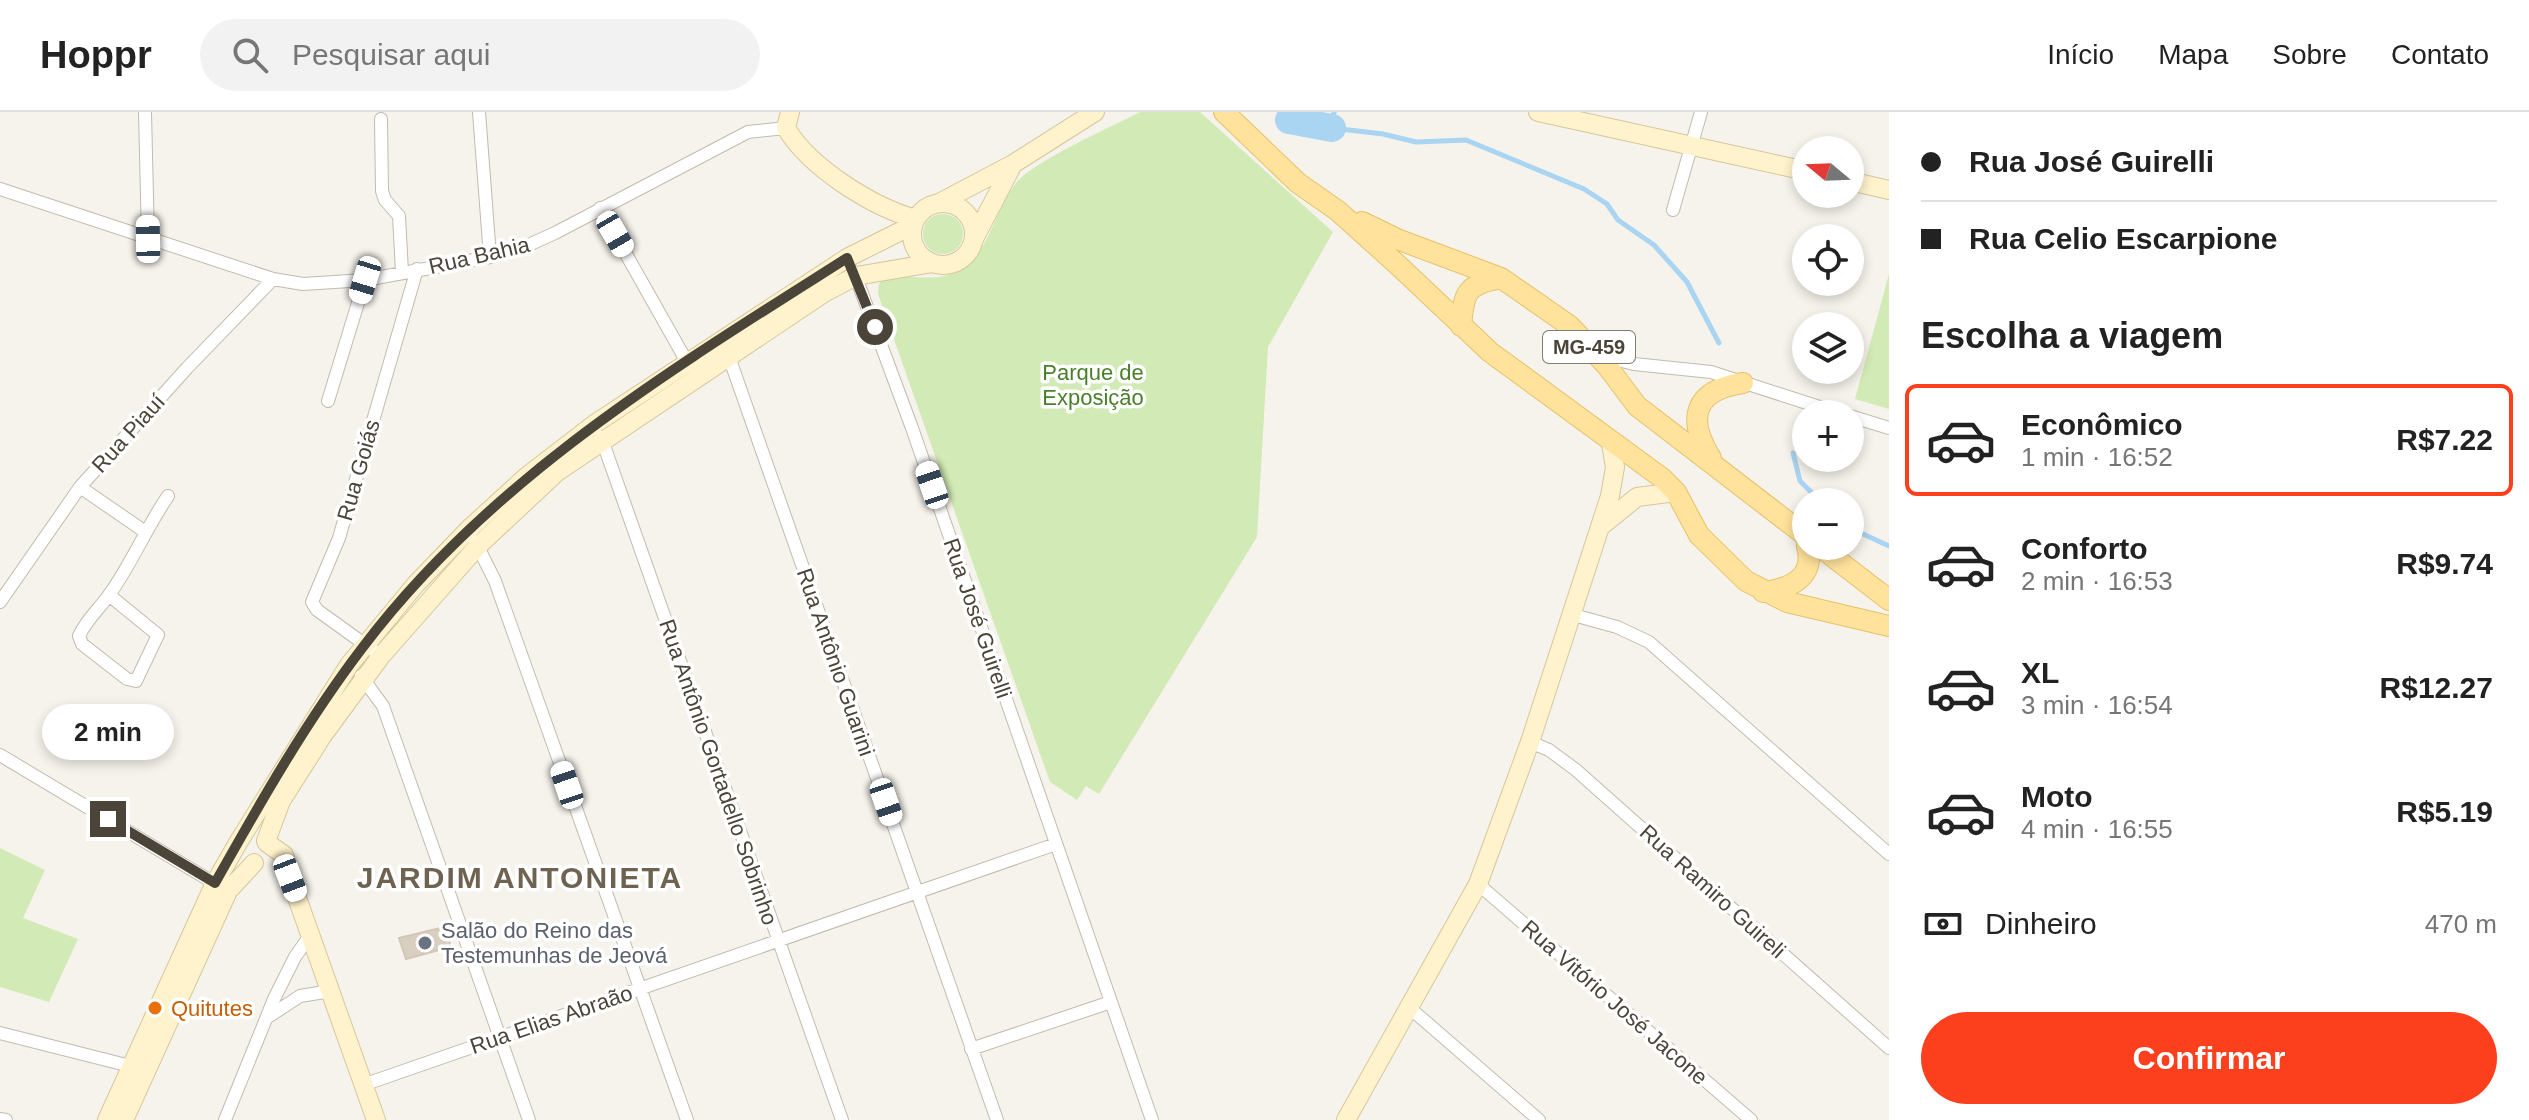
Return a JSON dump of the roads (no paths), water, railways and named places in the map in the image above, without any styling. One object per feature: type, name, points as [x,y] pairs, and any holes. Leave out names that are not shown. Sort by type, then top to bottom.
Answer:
[{"type":"main road","name":"MG-459","points":[[1224,112],[1298,183],[1338,211],[1461,326],[1676,492],[1699,535],[1746,581],[1787,602],[1889,626]]},
{"type":"main road","points":[[1538,112],[1792,168]]},
{"type":"main road","points":[[107,1120],[138,1068],[222,887],[239,841],[364,644],[469,529],[526,477],[725,348],[847,258],[914,222],[930,206],[1013,164],[1088,116]]},
{"type":"main road","name":"Rua Bahia","points":[[788,120],[795,144],[812,160],[878,205],[914,222]]},
{"type":"main road","points":[[914,222],[914,244],[924,259],[942,265],[959,260],[971,246],[1013,164]]},
{"type":"main road","points":[[1864,184],[1889,190]]},
{"type":"main road","points":[[939,203],[957,206],[970,219],[973,228],[971,246]]},
{"type":"main road","name":"MG-459","points":[[1338,211],[1397,239],[1501,278],[1570,326],[1637,406],[1716,465],[1792,528]]},
{"type":"main road","points":[[222,887],[266,855],[267,842],[285,793],[381,656],[478,546],[599,432],[687,362],[725,348],[856,276],[933,263]]},
{"type":"main road","points":[[1461,326],[1466,293],[1477,283],[1501,278]]},
{"type":"main road","points":[[1716,465],[1702,444],[1698,428],[1702,400],[1711,390],[1743,383]]},
{"type":"main road","points":[[1346,1120],[1411,1009],[1478,884],[1530,742],[1610,496],[1615,467],[1611,444]]},
{"type":"main road","points":[[1598,529],[1637,497],[1676,492]]},
{"type":"main road","points":[[1763,592],[1782,590],[1798,582],[1808,568],[1808,560]]},
{"type":"main road","name":"MG-459","points":[[1834,560],[1889,600]]},
{"type":"main road","points":[[290,878],[241,858],[237,849],[239,841],[251,833],[261,835],[284,855],[376,1120]]},
{"type":"main road","points":[[124,1120],[138,1068]]},
{"type":"street","points":[[145,112],[148,239]]},
{"type":"street","points":[[479,112],[490,257]]},
{"type":"street","points":[[1673,210],[1694,146],[1701,112]]},
{"type":"street","points":[[381,119],[382,191],[385,200],[399,216],[402,272]]},
{"type":"street","name":"Rua Bahia","points":[[0,189],[273,279],[303,284],[365,280],[490,257],[555,233],[748,132],[788,120]]},
{"type":"street","points":[[600,208],[687,362]]},
{"type":"street","name":"Rua José Guirelli","points":[[847,258],[856,276],[1152,1120]]},
{"type":"street","name":"Rua Goiás","points":[[364,644],[317,610],[312,602],[339,538],[417,269]]},
{"type":"street","name":"Rua Piauí","points":[[0,602],[80,487],[187,368],[273,279]]},
{"type":"street","points":[[328,401],[365,280]]},
{"type":"street","name":"Rua Antônio Guarini","points":[[725,348],[997,1120]]},
{"type":"street","points":[[1596,355],[1634,364],[1686,368],[1797,400]]},
{"type":"street","points":[[1864,420],[1889,428]]},
{"type":"street","name":"Rua Antônio Gortadello Sobrinho","points":[[599,432],[842,1120]]},
{"type":"street","points":[[80,487],[144,531]]},
{"type":"street","points":[[109,595],[158,635],[136,681],[127,679],[80,640],[82,630],[109,595],[137,550],[144,531],[168,496]]},
{"type":"street","points":[[469,529],[495,581],[687,1120]]},
{"type":"street","points":[[1570,614],[1617,627],[1649,642],[1889,854]]},
{"type":"street","points":[[364,644],[381,656]]},
{"type":"street","points":[[349,665],[364,678],[383,706],[529,1120]]},
{"type":"street","name":"Rua Ramiro Guireli","points":[[1530,742],[1576,770],[1889,1048]]},
{"type":"street","points":[[0,755],[222,887]]},
{"type":"street","name":"Rua Elias Abraão","points":[[363,1085],[1056,844]]},
{"type":"street","name":"Rua Vitório José Jacone","points":[[1478,884],[1751,1120]]},
{"type":"street","points":[[225,1120],[295,957],[311,934]]},
{"type":"street","points":[[268,1017],[300,996],[331,991]]},
{"type":"street","points":[[971,1049],[1111,1002]]},
{"type":"street","points":[[1411,1009],[1539,1120]]},
{"type":"street","points":[[0,1033],[138,1068]]},
{"type":"street","points":[[0,1119],[6,1120]]},
{"type":"waterway","points":[[1334,112],[1332,128],[1383,134],[1416,142],[1466,140],[1584,189],[1607,204],[1618,220],[1654,245],[1687,282],[1719,343]]},
{"type":"waterway","points":[[1289,120],[1332,128]]},
{"type":"waterway","points":[[1798,472],[1800,481],[1807,488]]},
{"type":"waterway","points":[[1864,534],[1889,546]]},
{"type":"place","name":"Salão do Reino das Testemunhas de Jeová","points":[[425,943]]},
{"type":"place","name":"Quitutes","points":[[155,1008]]},
{"type":"district","name":"JARDIM ANTONIETA","points":[[520,878]]},
{"type":"park label","name":"Parque de Exposição","points":[[1093,384]]}]
